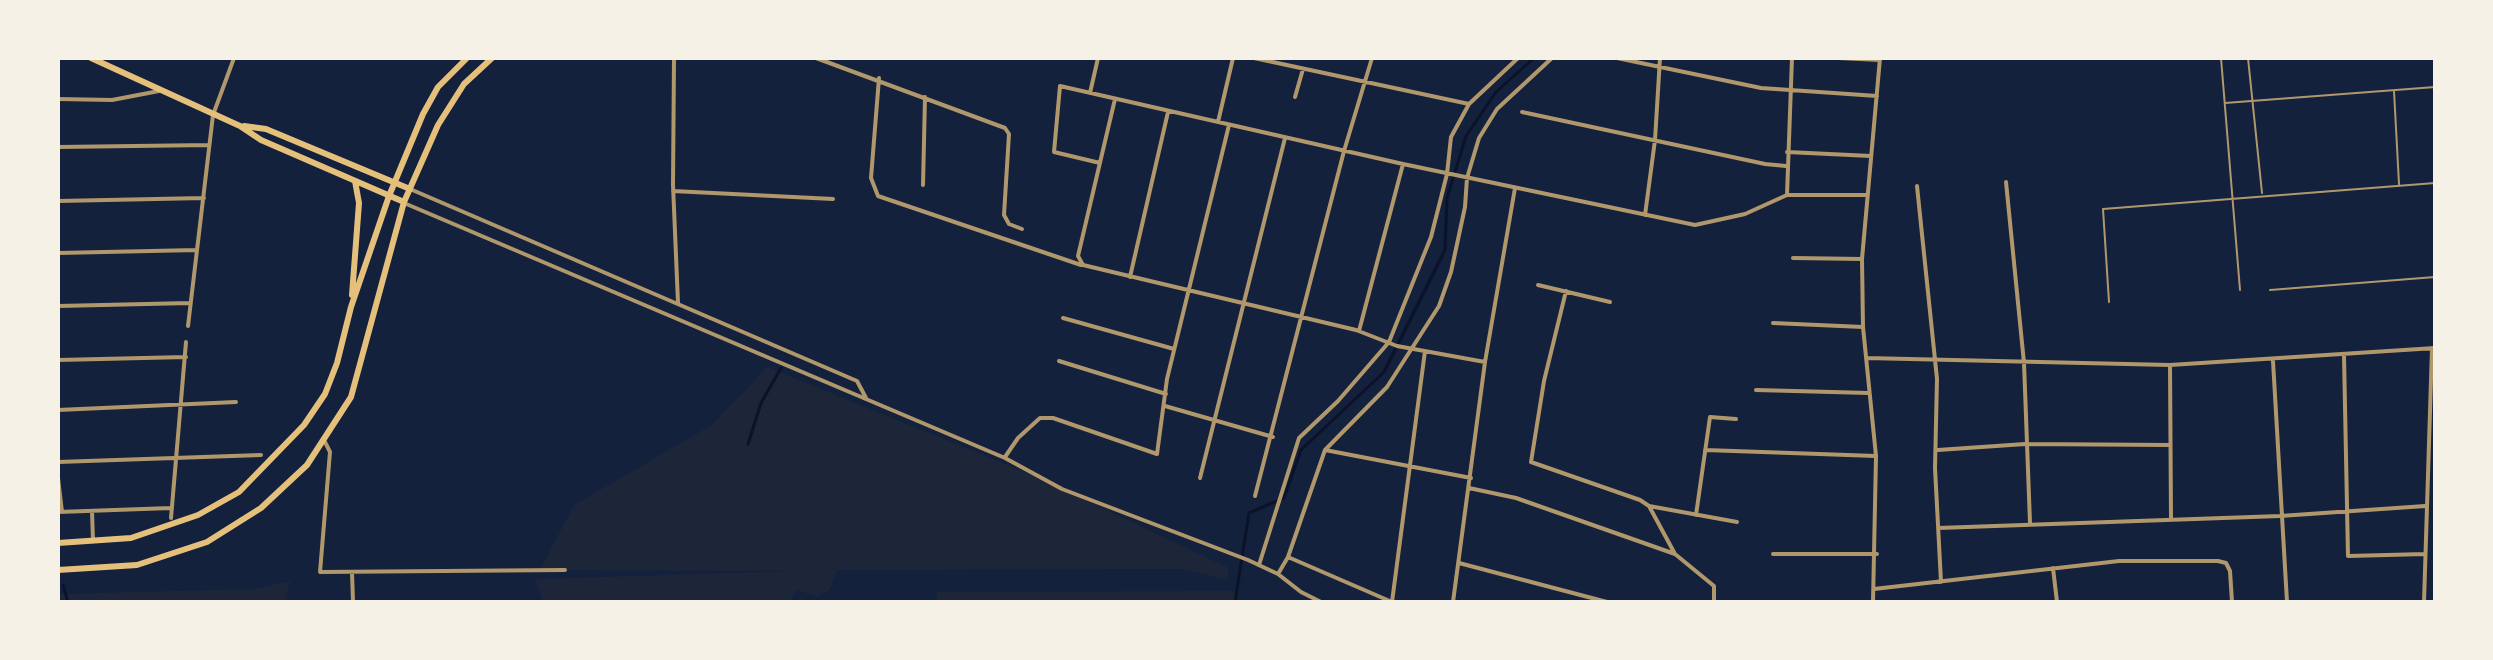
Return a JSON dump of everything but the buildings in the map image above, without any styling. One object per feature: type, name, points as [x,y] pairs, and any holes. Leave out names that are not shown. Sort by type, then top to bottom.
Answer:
[{"type":"main road","points":[[91,58],[240,126],[261,140],[404,202]]},
{"type":"main road","points":[[58,543],[131,538],[176,526],[217,505],[260,473],[304,425],[325,394],[337,363],[351,307],[389,196],[429,100],[449,74],[467,58]]},
{"type":"main road","points":[[58,570],[137,565],[207,542],[261,508],[307,465],[325,442],[351,397],[361,371],[404,202],[449,106],[464,84],[492,58]]},
{"type":"main road","points":[[240,126],[266,129],[410,189]]},
{"type":"main road","points":[[381,178],[400,168]]},
{"type":"main road","points":[[351,307],[359,203],[355,181]]},
{"type":"street","points":[[188,326],[213,115],[234,58]]},
{"type":"street","points":[[674,58],[673,191],[678,303]]},
{"type":"street","points":[[816,58],[879,78],[1005,128],[1009,134],[1004,215],[1009,224],[1022,229]]},
{"type":"street","points":[[1090,93],[1098,58]]},
{"type":"street","points":[[1218,122],[1233,58]]},
{"type":"street","points":[[1254,58],[1469,104]]},
{"type":"street","points":[[1255,496],[1273,437],[1344,151],[1372,58]]},
{"type":"street","points":[[1259,565],[1278,496],[1299,438],[1338,401],[1389,342],[1431,237],[1449,174],[1451,137],[1469,104],[1518,58]]},
{"type":"street","points":[[1277,573],[1288,557],[1325,450],[1387,387],[1439,306],[1451,272],[1465,207],[1465,177],[1479,138],[1497,109],[1552,58]]},
{"type":"street","points":[[1617,58],[1761,88],[1877,96]]},
{"type":"street","points":[[1645,215],[1655,140],[1660,58]]},
{"type":"street","points":[[1787,195],[1792,58]]},
{"type":"street","points":[[1838,58],[1880,59],[1862,259],[1863,327],[1876,456],[1877,554],[1873,602]]},
{"type":"street","points":[[1295,97],[1303,69]]},
{"type":"street","points":[[879,78],[871,178],[878,196],[1083,265],[1303,316],[1413,349],[1485,362]]},
{"type":"street","points":[[1100,163],[1054,152],[1060,86],[1403,164],[1695,225],[1745,214],[1787,195],[1866,195]]},
{"type":"street","points":[[58,99],[112,100],[159,91]]},
{"type":"street","points":[[923,185],[925,97]]},
{"type":"street","points":[[1083,265],[1078,256],[1115,99]]},
{"type":"street","points":[[1130,277],[1169,111]]},
{"type":"street","points":[[1522,112],[1786,166]]},
{"type":"street","points":[[1005,458],[1018,438],[1040,418],[1053,418],[1157,454],[1174,349],[1229,125]]},
{"type":"street","points":[[1200,478],[1285,138]]},
{"type":"street","points":[[58,147],[209,145]]},
{"type":"street","points":[[1787,152],[1871,156]]},
{"type":"street","points":[[1359,331],[1403,164]]},
{"type":"street","points":[[2006,182],[2024,363],[2030,523]]},
{"type":"street","points":[[1917,186],[1933,358],[1941,582]]},
{"type":"street","points":[[1453,602],[1485,362],[1515,188]]},
{"type":"street","points":[[410,189],[857,381],[867,400]]},
{"type":"street","points":[[673,191],[833,199]]},
{"type":"street","points":[[58,201],[204,198]]},
{"type":"street","points":[[404,202],[1005,458],[1062,489],[1259,565],[1321,602]]},
{"type":"street","points":[[58,253],[197,250]]},
{"type":"street","points":[[1793,258],[1862,259]]},
{"type":"street","points":[[1538,285],[1610,302]]},
{"type":"street","points":[[1566,291],[1544,381],[1531,462],[1640,500],[1649,506],[1737,522]]},
{"type":"street","points":[[58,306],[190,303]]},
{"type":"street","points":[[1063,318],[1174,349]]},
{"type":"street","points":[[1773,323],[1863,327]]},
{"type":"street","points":[[171,518],[186,342]]},
{"type":"street","points":[[1866,358],[2170,365],[2273,361],[2433,348],[2424,602]]},
{"type":"street","points":[[1288,557],[1392,602],[1425,351]]},
{"type":"street","points":[[2344,356],[2348,556],[2425,554]]},
{"type":"street","points":[[58,360],[186,357]]},
{"type":"street","points":[[1059,361],[1166,394]]},
{"type":"street","points":[[2273,361],[2287,602]]},
{"type":"street","points":[[2170,365],[2171,519]]},
{"type":"street","points":[[1756,390],[1869,393]]},
{"type":"street","points":[[58,410],[236,402]]},
{"type":"street","points":[[1165,406],[1273,437]]},
{"type":"street","points":[[1696,515],[1710,417],[1736,419]]},
{"type":"street","points":[[325,442],[330,452],[320,572],[565,570]]},
{"type":"street","points":[[1938,450],[2025,444],[2170,445]]},
{"type":"street","points":[[1325,450],[1410,469],[1471,478]]},
{"type":"street","points":[[1705,450],[1876,456]]},
{"type":"street","points":[[58,462],[261,455]]},
{"type":"street","points":[[58,478],[60,512],[171,508]]},
{"type":"street","points":[[1469,488],[1516,498],[1675,554],[1714,586],[1714,602]]},
{"type":"street","points":[[1938,528],[2280,516],[2435,502]]},
{"type":"street","points":[[1649,506],[1675,554]]},
{"type":"street","points":[[92,511],[93,542]]},
{"type":"street","points":[[1773,554],[1877,554]]},
{"type":"street","points":[[1874,589],[2119,561],[2226,563],[2230,571],[2232,602]]},
{"type":"street","points":[[1459,563],[1607,602]]},
{"type":"street","points":[[2053,568],[2057,602]]},
{"type":"street","points":[[352,572],[353,602]]},
{"type":"lane","points":[[2221,58],[2240,290]]},
{"type":"lane","points":[[2248,58],[2262,194]]},
{"type":"lane","points":[[2224,103],[2435,87]]},
{"type":"lane","points":[[2394,90],[2399,187]]},
{"type":"lane","points":[[2109,302],[2103,209],[2262,194],[2435,183]]},
{"type":"lane","points":[[2270,290],[2435,277]]},
{"type":"shaded area","points":[[767,367],[1032,475],[1229,568],[1227,580],[1183,569],[837,570],[830,589],[817,597],[797,590],[790,602],[543,602],[535,579],[796,571],[540,570],[574,505],[712,425]]},
{"type":"shaded area","points":[[290,581],[285,602],[58,602],[58,594],[255,589]]},
{"type":"shaded area","points":[[1236,591],[1233,602],[937,602],[937,592]]},
{"type":"waterway","points":[[1235,602],[1249,513],[1284,498],[1301,450],[1384,372],[1445,250],[1447,198],[1466,136],[1496,92],[1534,58]]},
{"type":"waterway","points":[[748,444],[761,403],[781,368]]},
{"type":"waterway","points":[[63,585],[68,602]]}]
